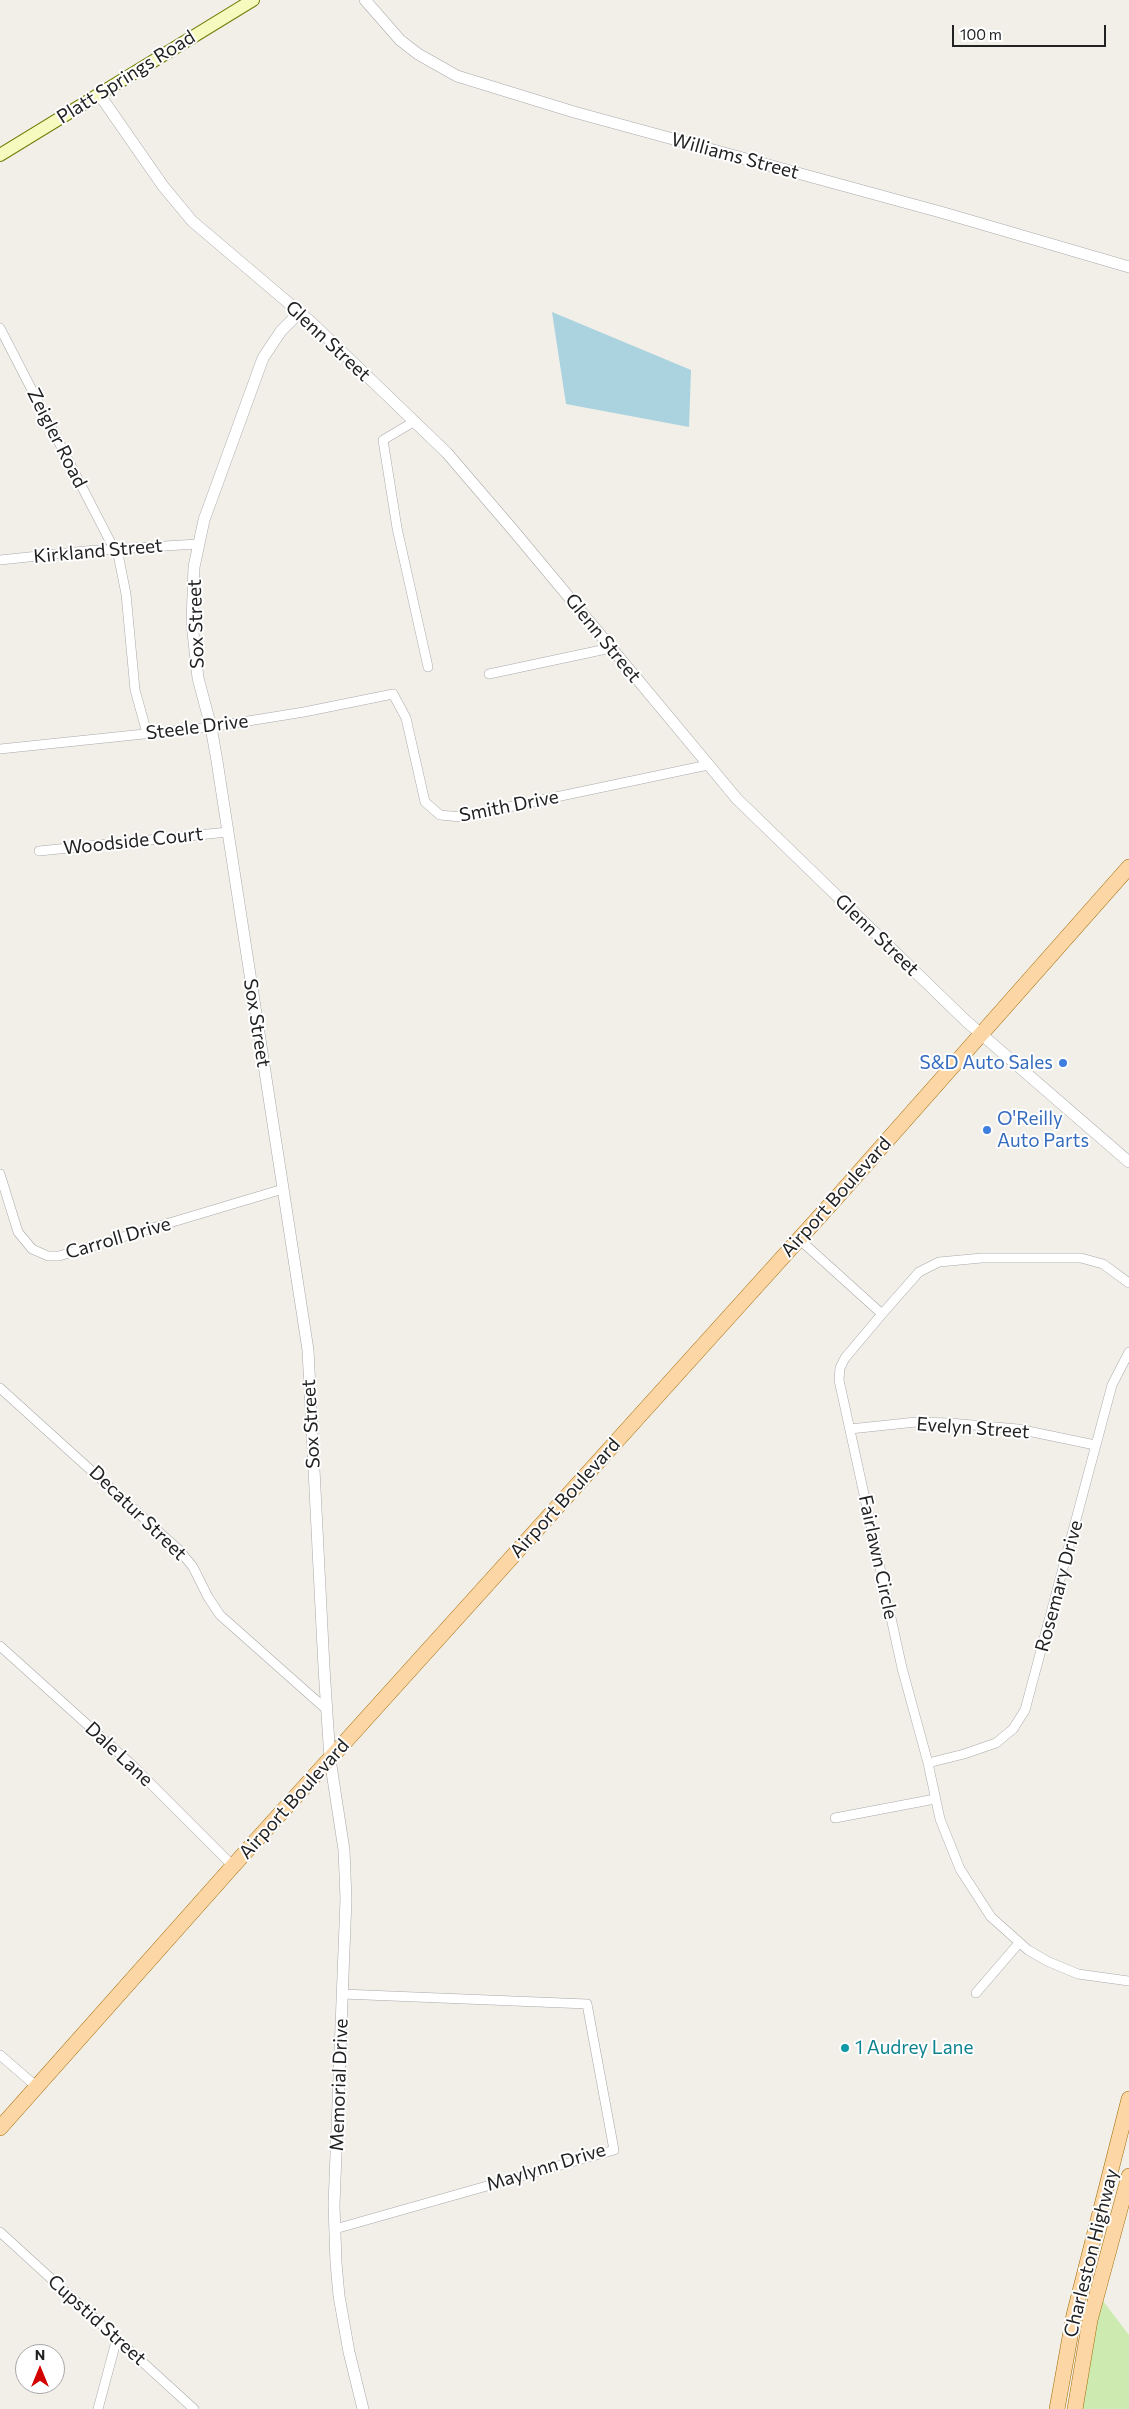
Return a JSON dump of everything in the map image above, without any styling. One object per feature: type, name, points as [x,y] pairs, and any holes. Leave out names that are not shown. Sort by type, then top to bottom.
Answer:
[{"type":"main road","name":"Platt Springs Road","points":[[0,154],[253,0]]},
{"type":"main road","name":"Airport Boulevard","points":[[0,2128],[233,1866],[799,1239],[1129,867]]},
{"type":"main road","name":"Charleston Highway","points":[[1057,2409],[1074,2315],[1129,2099]]},
{"type":"main road","name":"Charleston Highway","points":[[1075,2409],[1090,2320],[1129,2176]]},
{"type":"street","name":"Williams Street","points":[[365,0],[400,40],[418,54],[457,76],[574,112],[944,213],[1129,267]]},
{"type":"street","name":"Glenn Street","points":[[99,94],[177,204],[192,221],[299,313],[447,453],[708,765],[768,831],[981,1035],[1129,1162]]},
{"type":"street","name":"Sox Street","points":[[299,313],[281,331],[263,358],[197,544],[192,589],[192,623],[198,678],[211,726],[308,1350],[330,1759]]},
{"type":"street","name":"Zeigler Road","points":[[0,328],[115,549],[126,594],[135,690],[147,733]]},
{"type":"street","points":[[415,421],[383,440],[398,528],[428,667]]},
{"type":"street","name":"Kirkland Street","points":[[0,560],[115,549],[197,544]]},
{"type":"street","points":[[489,674],[611,648]]},
{"type":"street","name":"Steele Drive","points":[[0,749],[211,726],[304,712],[392,694]]},
{"type":"street","name":"Smith Drive","points":[[392,694],[406,718],[425,802],[440,815],[461,817],[708,765]]},
{"type":"street","name":"Woodside Court","points":[[39,851],[228,832]]},
{"type":"street","name":"Carroll Drive","points":[[0,1174],[18,1232],[32,1249],[48,1256],[59,1256],[283,1188]]},
{"type":"street","points":[[799,1239],[882,1314]]},
{"type":"street","name":"Fairlawn Circle","points":[[1129,1283],[1103,1264],[1081,1258],[1027,1257],[948,1261],[929,1266],[920,1272],[845,1358],[840,1368],[839,1380],[902,1668],[928,1763],[935,1799],[947,1838],[971,1889],[991,1917],[1019,1943],[1048,1962],[1078,1974],[1129,1981]]},
{"type":"street","name":"Rosemary Drive","points":[[928,1763],[964,1754],[996,1743],[1013,1729],[1025,1710],[1043,1650],[1112,1385],[1129,1352]]},
{"type":"street","name":"Decatur Street","points":[[0,1388],[179,1550],[193,1567],[220,1615],[328,1710]]},
{"type":"street","name":"Evelyn Street","points":[[850,1429],[916,1422],[959,1423],[1018,1429],[1095,1445]]},
{"type":"street","name":"Dale Lane","points":[[0,1646],[114,1748],[233,1866]]},
{"type":"street","name":"Memorial Drive","points":[[330,1759],[344,1850],[346,1898],[335,2229],[339,2296],[349,2352],[363,2409]]},
{"type":"street","points":[[835,1818],[935,1799]]},
{"type":"street","points":[[976,1993],[1019,1943]]},
{"type":"street","name":"Maylynn Drive","points":[[335,2229],[614,2150],[587,2004],[342,1994]]},
{"type":"street","points":[[0,2055],[37,2087]]},
{"type":"street","name":"Cupstid Street","points":[[0,2232],[194,2409]]},
{"type":"street","points":[[98,2409],[117,2338]]},
{"type":"green space","points":[[1097,2293],[1129,2335],[1129,2409],[1075,2409]]},
{"type":"water","points":[[552,312],[691,370],[689,427],[566,404]]},
{"type":"place","name":"S&D Auto Sales","points":[[1063,1063]]},
{"type":"place","name":"O'Reilly Auto Parts","points":[[987,1130]]},
{"type":"place","name":"1 Audrey Lane","points":[[845,2048]]}]
